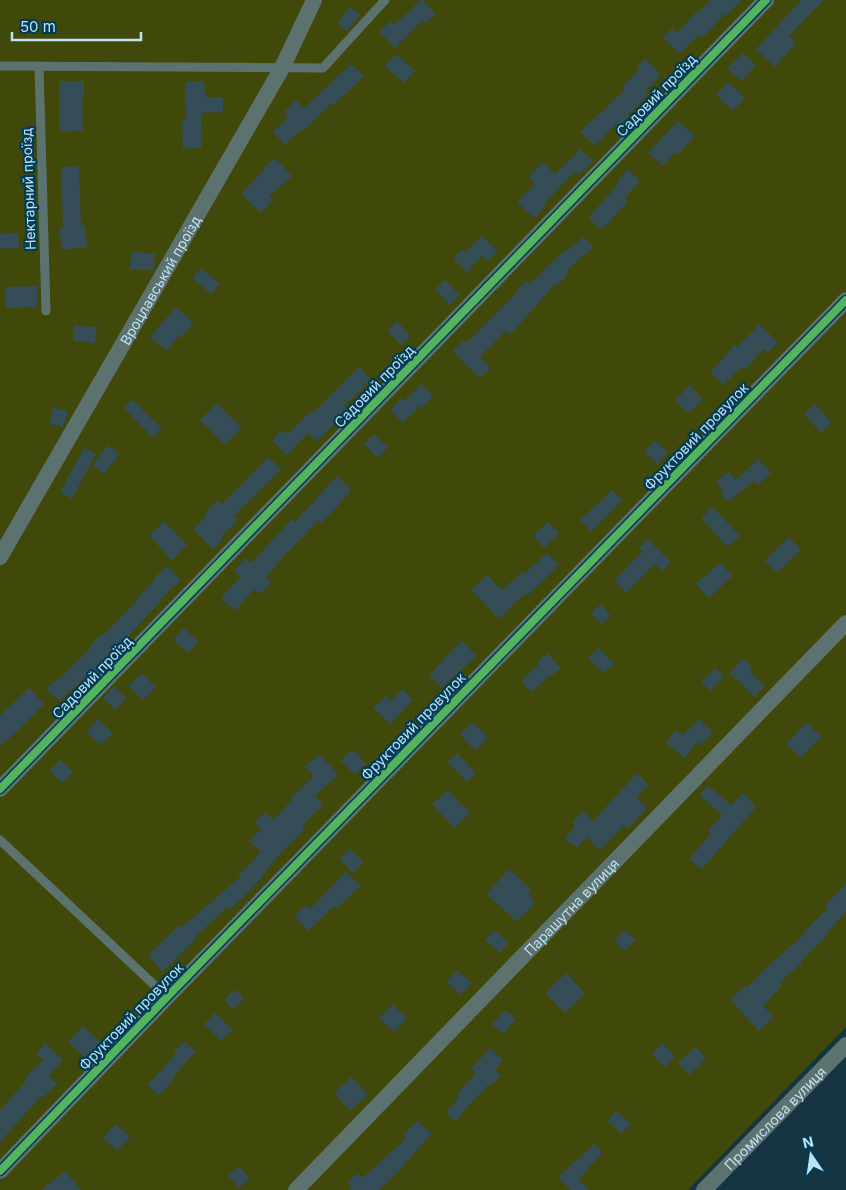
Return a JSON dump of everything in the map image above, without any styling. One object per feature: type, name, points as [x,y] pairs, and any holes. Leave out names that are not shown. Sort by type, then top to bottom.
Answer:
[{"type":"street","name":"Вроцлавський проїзд","points":[[0,558],[282,68],[314,0]]},
{"type":"street","name":"Садовий проїзд","points":[[0,790],[766,0]]},
{"type":"street","name":"Фруктовий провулок","points":[[0,1171],[846,300]]},
{"type":"street","name":"Парашутна вулиця","points":[[296,1190],[846,623]]},
{"type":"street","name":"Промислова вулиця","points":[[704,1190],[846,1045]]},
{"type":"lane","points":[[0,66],[323,68],[385,0]]},
{"type":"lane","name":"Нектарний проїзд","points":[[39,66],[46,311]]},
{"type":"lane","points":[[0,840],[167,997]]},
{"type":"green space","points":[[0,0],[846,0],[846,1027],[688,1190],[0,1190]]},
{"type":"building","points":[[421,0],[436,14],[425,24],[422,21],[395,48],[379,32],[390,21],[394,25]]},
{"type":"building","points":[[710,0],[742,0],[726,16],[725,14],[702,38],[698,35],[680,54],[663,38],[672,28],[677,33]]},
{"type":"building","points":[[801,0],[824,0],[789,36],[796,43],[775,67],[756,49]]},
{"type":"building","points":[[350,7],[360,15],[347,32],[337,23]]},
{"type":"building","points":[[742,53],[756,65],[742,81],[727,69]]},
{"type":"building","points":[[396,54],[415,71],[404,83],[385,66]]},
{"type":"building","points":[[645,59],[661,75],[645,91],[649,94],[629,116],[618,127],[616,124],[595,146],[580,132],[625,89],[622,87],[639,70],[636,68]]},
{"type":"building","points":[[351,64],[364,76],[334,105],[332,103],[303,131],[301,130],[285,145],[273,132],[288,117],[284,112],[296,100],[304,108]]},
{"type":"building","points":[[59,81],[84,81],[84,99],[82,99],[83,131],[59,132]]},
{"type":"building","points":[[204,81],[205,97],[223,97],[223,112],[201,113],[202,148],[183,149],[182,120],[186,120],[185,82]]},
{"type":"building","points":[[728,82],[745,98],[733,111],[716,95]]},
{"type":"building","points":[[678,121],[695,136],[677,155],[674,153],[663,166],[648,153]]},
{"type":"building","points":[[580,149],[593,161],[579,175],[575,171],[544,204],[545,206],[534,218],[517,202],[535,184],[528,177],[543,162],[555,174]]},
{"type":"building","points":[[275,158],[292,176],[269,197],[273,200],[261,213],[241,194]]},
{"type":"building","points":[[79,166],[81,226],[85,226],[87,247],[62,250],[59,229],[63,228],[61,167]]},
{"type":"building","points":[[628,169],[640,181],[625,198],[628,201],[602,230],[588,218],[619,183],[617,181]]},
{"type":"building","points":[[18,233],[19,248],[0,249],[0,234]]},
{"type":"building","points":[[482,235],[498,251],[488,261],[482,256],[467,272],[453,259],[462,250],[465,253]]},
{"type":"building","points":[[583,237],[593,247],[566,272],[568,274],[558,285],[556,283],[510,335],[506,331],[480,357],[491,368],[480,378],[453,351],[463,340],[466,343],[518,291],[526,280],[530,284],[566,249],[568,250]]},
{"type":"building","points":[[131,252],[155,253],[154,270],[130,270]]},
{"type":"building","points":[[201,268],[220,284],[211,294],[192,278]]},
{"type":"building","points":[[445,280],[460,295],[450,305],[435,289]]},
{"type":"building","points":[[37,286],[37,307],[6,308],[6,287]]},
{"type":"building","points":[[176,307],[194,323],[181,337],[179,336],[167,351],[150,337]]},
{"type":"building","points":[[397,321],[411,336],[401,345],[387,331]]},
{"type":"building","points":[[759,324],[778,342],[768,352],[764,349],[745,370],[742,367],[723,385],[710,372],[735,345],[737,347]]},
{"type":"building","points":[[74,325],[97,327],[95,343],[73,341]]},
{"type":"building","points":[[359,367],[371,380],[344,406],[348,410],[317,442],[308,433],[287,455],[272,441],[282,430],[287,434],[312,410],[314,412]]},
{"type":"building","points":[[421,384],[434,396],[422,408],[420,406],[403,423],[390,410],[401,398],[404,401]]},
{"type":"building","points":[[690,385],[703,400],[688,414],[675,400]]},
{"type":"building","points":[[133,400],[162,429],[153,438],[124,408]]},
{"type":"building","points":[[217,403],[242,428],[225,445],[200,420]]},
{"type":"building","points":[[815,404],[832,423],[821,433],[804,414]]},
{"type":"building","points":[[53,407],[68,411],[63,427],[49,424]]},
{"type":"building","points":[[374,434],[388,447],[378,458],[364,444]]},
{"type":"building","points":[[655,440],[668,453],[657,464],[644,451]]},
{"type":"building","points":[[108,445],[120,454],[104,474],[92,465]]},
{"type":"building","points":[[84,448],[96,454],[72,499],[60,492]]},
{"type":"building","points":[[268,457],[282,469],[234,516],[238,521],[221,537],[223,539],[213,549],[193,529],[218,500],[222,504]]},
{"type":"building","points":[[758,459],[771,473],[758,485],[754,481],[728,502],[720,494],[724,491],[716,482],[729,471],[736,480]]},
{"type":"building","points":[[337,476],[352,490],[322,523],[319,520],[286,554],[266,577],[272,581],[260,594],[254,589],[235,611],[221,598],[240,577],[234,571],[245,558],[251,563],[292,519],[295,522]]},
{"type":"building","points":[[612,490],[623,500],[591,532],[580,520]]},
{"type":"building","points":[[713,507],[740,536],[728,547],[701,518]]},
{"type":"building","points":[[164,521],[187,545],[172,560],[149,536]]},
{"type":"building","points":[[548,522],[560,533],[544,548],[533,536]]},
{"type":"building","points":[[789,537],[801,550],[777,573],[765,561]]},
{"type":"building","points":[[648,539],[671,562],[662,571],[655,564],[626,593],[614,581],[643,551],[639,548]]},
{"type":"building","points":[[547,553],[559,565],[528,595],[526,593],[499,619],[471,590],[487,575],[502,590],[522,572],[524,574]]},
{"type":"building","points":[[720,562],[732,576],[709,598],[696,584]]},
{"type":"building","points":[[167,566],[181,580],[160,600],[97,670],[99,673],[89,683],[85,678],[59,701],[46,688],[59,679],[103,635]]},
{"type":"building","points":[[601,604],[611,616],[601,624],[591,613]]},
{"type":"building","points":[[184,628],[199,641],[188,653],[173,640]]},
{"type":"building","points":[[462,640],[476,656],[442,688],[429,675]]},
{"type":"building","points":[[599,648],[614,664],[603,673],[588,657]]},
{"type":"building","points":[[548,653],[561,668],[531,692],[521,681],[539,664],[537,662]]},
{"type":"building","points":[[743,658],[752,667],[749,671],[765,686],[755,697],[729,673]]},
{"type":"building","points":[[715,668],[724,677],[710,691],[701,682]]},
{"type":"building","points":[[142,673],[156,687],[143,700],[128,686]]},
{"type":"building","points":[[114,686],[126,698],[115,710],[103,698]]},
{"type":"building","points":[[29,688],[44,704],[20,729],[0,746],[0,715]]},
{"type":"building","points":[[403,689],[413,700],[390,724],[373,708],[385,696],[390,701]]},
{"type":"building","points":[[98,719],[113,733],[101,746],[86,732]]},
{"type":"building","points":[[699,719],[713,733],[701,745],[698,742],[684,758],[666,743],[676,730],[683,735]]},
{"type":"building","points":[[473,722],[488,738],[475,751],[460,734]]},
{"type":"building","points":[[806,722],[821,736],[801,758],[786,744]]},
{"type":"building","points":[[352,749],[366,764],[355,775],[341,761]]},
{"type":"building","points":[[457,753],[476,773],[467,782],[447,762]]},
{"type":"building","points":[[319,754],[338,774],[315,796],[324,805],[302,826],[305,829],[281,853],[243,898],[230,909],[228,907],[194,938],[195,940],[163,972],[149,957],[150,953],[180,924],[182,927],[241,876],[239,874],[261,852],[249,841],[261,829],[254,822],[266,812],[273,820],[292,800],[290,799],[313,776],[305,767]]},
{"type":"building","points":[[60,760],[73,772],[63,783],[49,771]]},
{"type":"building","points":[[637,773],[649,785],[636,797],[647,808],[628,829],[624,825],[600,850],[587,837],[577,848],[565,838],[575,826],[572,822],[583,811],[593,821]]},
{"type":"building","points":[[708,785],[731,805],[744,793],[756,807],[702,869],[689,859],[711,834],[708,831],[722,815],[699,795]]},
{"type":"building","points":[[448,790],[470,813],[454,828],[432,804]]},
{"type":"building","points":[[350,848],[364,863],[353,873],[339,859]]},
{"type":"building","points":[[509,869],[532,890],[528,894],[536,902],[517,922],[486,894]]},
{"type":"building","points":[[346,872],[361,886],[336,909],[334,906],[308,931],[294,916],[306,905],[310,909]]},
{"type":"building","points":[[846,883],[846,912],[827,933],[828,935],[801,961],[802,963],[779,983],[782,986],[763,1006],[774,1017],[759,1031],[730,1000],[745,986],[747,988],[773,961],[805,934],[803,933],[828,908],[825,906]]},
{"type":"building","points":[[494,930],[509,943],[500,953],[485,940]]},
{"type":"building","points":[[625,930],[636,940],[624,951],[614,941]]},
{"type":"building","points":[[457,970],[472,983],[461,995],[446,982]]},
{"type":"building","points":[[566,973],[585,993],[565,1013],[545,993]]},
{"type":"building","points":[[235,989],[244,999],[233,1009],[224,1000]]},
{"type":"building","points":[[393,1004],[407,1019],[394,1032],[379,1018]]},
{"type":"building","points":[[505,1010],[516,1019],[502,1034],[492,1024]]},
{"type":"building","points":[[215,1013],[233,1030],[221,1041],[204,1024]]},
{"type":"building","points":[[83,1026],[101,1043],[86,1059],[68,1042]]},
{"type":"building","points":[[184,1041],[196,1052],[172,1078],[174,1079],[159,1096],[147,1085],[176,1054],[173,1052]]},
{"type":"building","points":[[45,1043],[63,1060],[49,1076],[57,1084],[43,1098],[41,1096],[0,1142],[0,1110],[26,1081],[24,1079],[43,1060],[36,1054]]},
{"type":"building","points":[[662,1043],[675,1057],[665,1067],[652,1054]]},
{"type":"building","points":[[695,1047],[706,1058],[690,1075],[678,1064]]},
{"type":"building","points":[[490,1048],[503,1060],[495,1070],[501,1075],[490,1086],[488,1085],[455,1121],[446,1113],[459,1097],[456,1095],[476,1073],[471,1069]]},
{"type":"building","points":[[351,1077],[368,1094],[350,1111],[334,1093]]},
{"type":"building","points":[[616,1111],[631,1124],[621,1134],[607,1121]]},
{"type":"building","points":[[417,1120],[432,1134],[406,1164],[379,1190],[348,1190],[352,1187],[347,1182],[358,1173],[362,1178],[376,1166],[406,1138],[403,1135]]},
{"type":"building","points":[[116,1124],[130,1137],[117,1151],[103,1138]]},
{"type":"building","points":[[594,1144],[603,1152],[579,1179],[589,1190],[570,1190],[558,1177]]},
{"type":"building","points":[[238,1166],[250,1178],[239,1188],[228,1176]]},
{"type":"building","points":[[65,1171],[81,1190],[41,1190]]},
{"type":"cycle path","points":[[0,789],[766,0]]},
{"type":"cycle path","points":[[0,1171],[846,300]]}]
